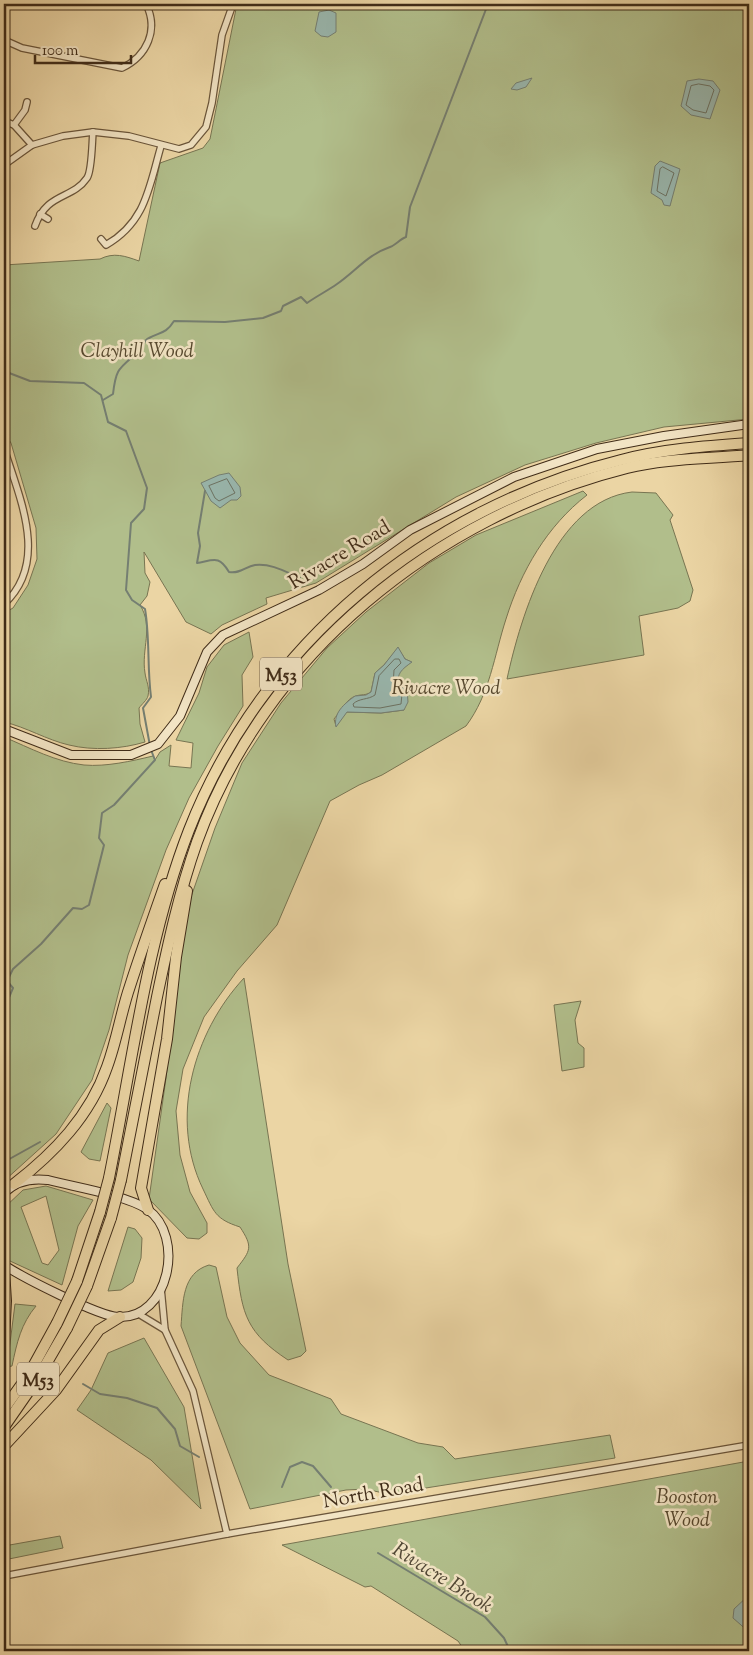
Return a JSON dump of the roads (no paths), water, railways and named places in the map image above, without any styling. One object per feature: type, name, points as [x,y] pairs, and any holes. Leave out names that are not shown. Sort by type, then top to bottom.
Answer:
[{"type":"highway","name":"M53","points":[[4,1409],[29,1374],[77,1281],[109,1178],[152,959],[176,869],[189,831],[210,783],[262,697],[322,625],[355,595],[420,546],[454,526],[531,490],[603,465],[668,450],[749,443]]},
{"type":"highway","name":"M53","points":[[4,1427],[38,1378],[67,1328],[87,1286],[111,1218],[121,1180],[174,917],[199,838],[235,761],[282,690],[314,652],[351,616],[419,560],[458,535],[532,500],[573,484],[630,467],[749,455]]},
{"type":"highway","points":[[14,1184],[40,1164],[60,1144],[78,1123],[101,1084],[130,987],[169,870],[189,831]]},
{"type":"highway","points":[[148,1210],[141,1188],[167,1038],[185,902],[199,838]]},
{"type":"highway","points":[[4,1270],[6,1301],[4,1340]]},
{"type":"highway","points":[[4,1446],[56,1390],[99,1330],[120,1317]]},
{"type":"main road","name":"Rivacre Road","points":[[4,729],[71,756],[131,755],[158,744],[180,716],[207,652],[223,635],[319,590],[363,564],[410,530],[514,477],[597,449],[664,436],[749,424]]},
{"type":"main road","points":[[4,1193],[14,1184],[36,1178],[126,1200],[148,1210],[163,1227],[169,1252],[167,1275],[162,1288],[146,1307],[137,1313],[120,1317],[100,1312],[4,1265]]},
{"type":"street","points":[[4,40],[22,48],[122,68],[143,54],[148,43],[151,18],[146,4]]},
{"type":"street","points":[[4,165],[32,145],[63,136],[93,132],[129,136],[161,146],[179,149],[191,145],[206,127],[212,103],[222,36],[233,4]]},
{"type":"street","points":[[14,125],[28,111],[28,102]]},
{"type":"street","points":[[4,121],[14,125],[32,145]]},
{"type":"street","points":[[35,226],[40,214],[48,203],[82,184],[88,178],[93,132]]},
{"type":"street","points":[[101,239],[105,248],[127,230],[142,209],[161,146]]},
{"type":"street","points":[[40,214],[48,220]]},
{"type":"street","points":[[4,448],[29,538],[25,571],[20,583],[4,604]]},
{"type":"street","points":[[162,1288],[165,1330],[193,1391],[227,1534]]},
{"type":"street","points":[[137,1313],[165,1330]]},
{"type":"street","name":"North Road","points":[[4,1576],[227,1534],[749,1445]]},
{"type":"water","points":[[329,10],[336,13],[336,32],[328,37],[321,36],[315,31],[319,12]]},
{"type":"water","points":[[532,78],[526,87],[517,90],[511,89],[516,83]]},
{"type":"water","points":[[699,79],[713,81],[720,90],[710,119],[691,115],[681,106],[687,81]]},
{"type":"water","points":[[660,161],[680,169],[670,206],[664,205],[662,200],[651,193],[655,166]]},
{"type":"water","points":[[229,473],[240,487],[241,496],[220,508],[211,501],[201,483]]},
{"type":"water","points":[[398,647],[405,659],[412,662],[402,670],[398,678],[398,686],[407,689],[408,702],[404,710],[381,713],[347,712],[336,727],[336,717],[340,709],[355,696],[366,695],[371,692],[375,673]]},
{"type":"water","points":[[749,1595],[749,1632],[733,1618],[734,1609]]},
{"type":"waterway","points":[[103,400],[113,394],[115,379],[122,366],[137,353],[147,339],[165,331],[174,321],[225,322],[263,318],[281,311],[283,306],[301,297],[307,303],[344,279],[375,254],[406,237],[410,207],[488,4]]},
{"type":"waterway","name":"Rivacre Brook","points":[[4,371],[30,381],[84,383],[101,395],[108,422],[126,431],[147,488],[144,509],[131,523],[126,590],[132,600],[145,609],[151,697],[143,708],[150,746]]},
{"type":"waterway","points":[[205,491],[198,533],[200,546],[197,563],[216,560],[222,563],[229,572],[239,571],[255,565],[267,565],[300,578]]},
{"type":"waterway","name":"Rivacre Brook","points":[[4,1009],[13,988],[7,981],[13,969],[41,944],[73,908],[82,909],[89,905],[104,845],[99,838],[102,813],[114,805],[155,760],[151,750]]},
{"type":"waterway","points":[[4,1162],[40,1142]]},
{"type":"waterway","name":"Rivacre Brook","points":[[83,1384],[100,1394],[127,1398],[157,1408],[175,1429],[180,1446],[199,1457]]},
{"type":"waterway","points":[[282,1487],[290,1467],[302,1462],[313,1466],[331,1487]]},
{"type":"waterway","name":"Rivacre Brook","points":[[378,1553],[485,1617],[504,1638],[510,1651]]},
{"type":"park label","name":"Clayhill Wood","points":[[137,350]]},
{"type":"park label","name":"Rivacre Wood","points":[[446,687]]},
{"type":"park label","name":"Booston Wood","points":[[687,1508]]}]
